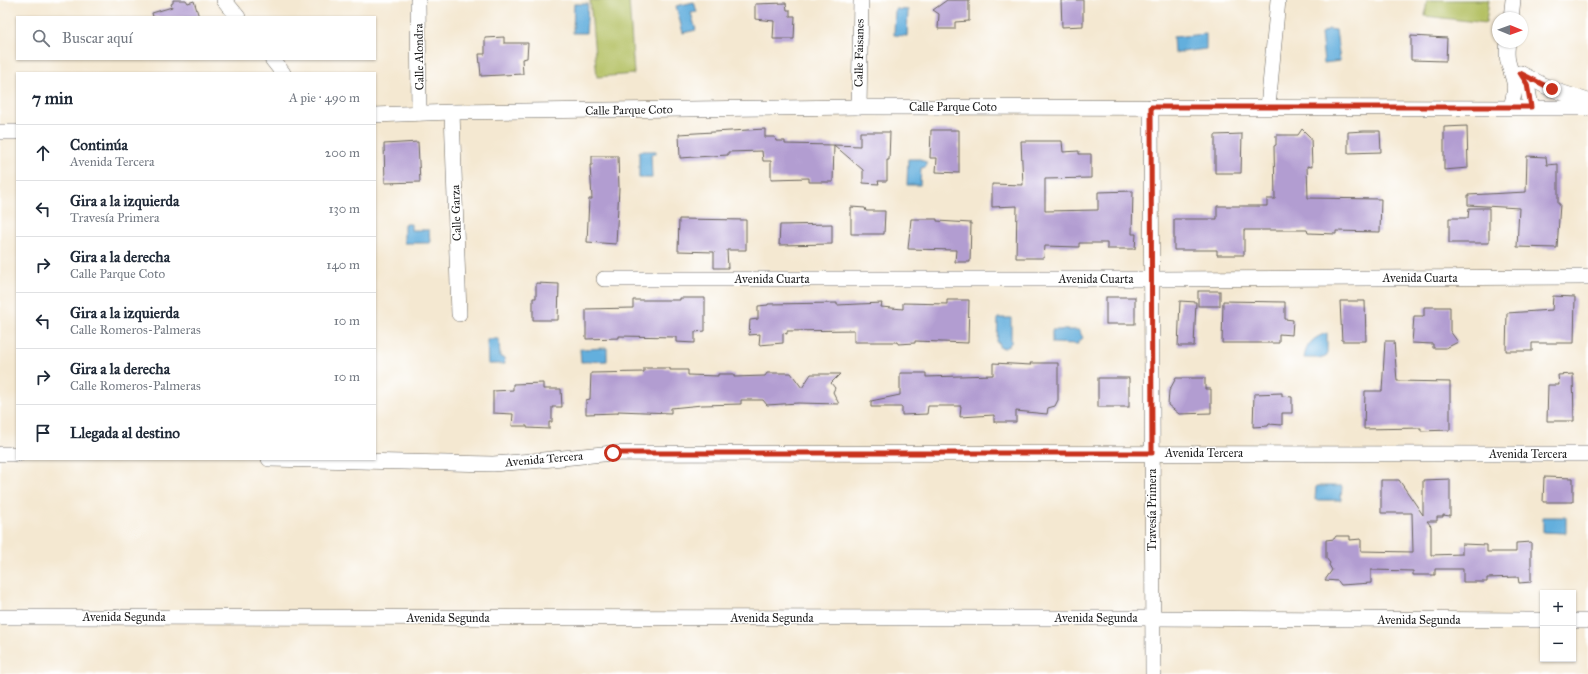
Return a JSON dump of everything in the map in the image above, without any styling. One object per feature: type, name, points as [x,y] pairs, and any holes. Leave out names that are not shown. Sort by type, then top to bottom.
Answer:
[{"type":"street","points":[[224,0],[237,16]]},
{"type":"street","name":"Calle Alondra","points":[[418,0],[419,113]]},
{"type":"street","name":"Calle Faisanes","points":[[858,107],[860,0]]},
{"type":"street","points":[[1268,107],[1278,0]]},
{"type":"street","points":[[1512,12],[1513,0]]},
{"type":"street","points":[[1507,48],[1513,66],[1520,73],[1527,84],[1531,107]]},
{"type":"street","points":[[1507,48],[1508,67],[1514,83],[1514,95],[1511,107]]},
{"type":"street","points":[[273,60],[282,72]]},
{"type":"street","points":[[1520,73],[1552,89],[1588,101]]},
{"type":"street","name":"Calle Parque Coto","points":[[376,115],[452,112],[858,107],[1588,108]]},
{"type":"street","name":"Travesía Primera","points":[[1151,107],[1153,674]]},
{"type":"street","name":"Calle Garza","points":[[452,112],[459,314]]},
{"type":"street","points":[[0,132],[16,132]]},
{"type":"street","name":"Avenida Cuarta","points":[[604,279],[1588,277]]},
{"type":"street","name":"Avenida Tercera","points":[[314,460],[493,464],[532,462],[613,453],[1588,454]]},
{"type":"street","points":[[0,454],[16,454]]},
{"type":"street","name":"Avenida Segunda","points":[[0,617],[1152,618],[1540,620]]},
{"type":"street","points":[[1576,621],[1588,621]]},
{"type":"green space","points":[[590,0],[629,0],[634,74],[597,77]]},
{"type":"green space","points":[[1427,0],[1489,0],[1486,23],[1425,16]]},
{"type":"water","points":[[694,2],[697,12],[691,13],[696,30],[683,33],[676,6]]},
{"type":"water","points":[[574,4],[588,4],[586,33],[573,33]]},
{"type":"water","points":[[895,9],[908,10],[907,36],[894,35]]},
{"type":"water","points":[[1329,29],[1336,30],[1340,61],[1324,63],[1321,33]]},
{"type":"water","points":[[1206,34],[1206,49],[1174,53],[1173,37]]},
{"type":"water","points":[[639,151],[656,151],[656,154],[651,154],[652,178],[639,178]]},
{"type":"water","points":[[908,159],[921,159],[926,162],[926,167],[921,168],[920,185],[907,185]]},
{"type":"water","points":[[404,224],[411,224],[411,230],[429,230],[430,243],[404,243]]},
{"type":"water","points":[[998,318],[1011,318],[1011,343],[1005,348],[999,347],[999,343],[997,343]]},
{"type":"water","points":[[1052,330],[1079,330],[1083,338],[1078,342],[1078,344],[1052,343]]},
{"type":"water","points":[[1327,333],[1327,356],[1323,358],[1304,358],[1311,342]]},
{"type":"water","points":[[487,339],[499,339],[500,357],[504,358],[505,364],[488,364]]},
{"type":"water","points":[[607,348],[607,361],[581,362],[580,349]]},
{"type":"water","points":[[1316,486],[1342,486],[1341,500],[1315,500]]},
{"type":"water","points":[[1543,517],[1566,517],[1566,533],[1543,532]]},
{"type":"building","points":[[173,0],[186,0],[188,3],[194,1],[199,16],[153,16],[152,13],[172,7],[171,4],[173,3]]},
{"type":"building","points":[[947,0],[969,0],[969,21],[955,22],[955,29],[938,29],[939,14],[933,10]]},
{"type":"building","points":[[1061,0],[1083,0],[1083,26],[1062,27]]},
{"type":"building","points":[[786,3],[787,10],[790,10],[790,16],[795,16],[794,39],[773,39],[774,21],[755,19],[755,4]]},
{"type":"building","points":[[1411,36],[1447,38],[1446,61],[1411,60]]},
{"type":"building","points":[[504,37],[504,43],[528,43],[527,58],[522,59],[523,74],[481,76],[479,54],[485,54],[485,38]]},
{"type":"building","points":[[1467,126],[1468,168],[1444,170],[1444,127]]},
{"type":"building","points":[[765,129],[765,137],[775,137],[776,141],[785,141],[785,144],[834,145],[833,182],[809,182],[809,178],[771,179],[771,161],[763,161],[762,151],[728,152],[728,155],[680,158],[679,134]]},
{"type":"building","points":[[1302,129],[1311,138],[1312,167],[1307,166],[1308,198],[1381,199],[1380,232],[1336,231],[1336,234],[1308,233],[1307,230],[1244,230],[1244,255],[1217,255],[1217,250],[1174,250],[1174,219],[1217,219],[1217,206],[1267,206],[1267,199],[1275,199],[1274,146],[1276,145],[1276,135],[1298,135]]},
{"type":"building","points":[[931,130],[959,130],[959,173],[936,172],[937,158],[930,158]]},
{"type":"building","points":[[1380,131],[1381,152],[1348,153],[1348,132]]},
{"type":"building","points":[[860,132],[890,132],[889,160],[887,160],[887,181],[878,181],[879,184],[863,183],[863,170],[834,145],[860,146]]},
{"type":"building","points":[[1242,134],[1241,173],[1215,173],[1215,135]]},
{"type":"building","points":[[1021,141],[1062,141],[1063,152],[1079,151],[1079,154],[1091,154],[1091,178],[1045,179],[1045,211],[1098,210],[1098,192],[1133,191],[1132,234],[1136,234],[1135,249],[1107,249],[1107,243],[1079,243],[1079,247],[1045,246],[1044,258],[1016,258],[1017,206],[992,207],[992,184],[1023,185]]},
{"type":"building","points":[[418,142],[420,182],[385,183],[384,144]]},
{"type":"building","points":[[592,156],[618,156],[619,188],[616,244],[587,242],[589,199],[592,199],[590,165],[592,165]]},
{"type":"building","points":[[1527,156],[1546,157],[1547,165],[1558,164],[1558,204],[1560,204],[1557,248],[1517,247],[1519,208],[1468,205],[1468,195],[1526,192]]},
{"type":"building","points":[[851,207],[865,208],[866,211],[885,211],[884,234],[851,234]]},
{"type":"building","points":[[1469,208],[1489,208],[1489,243],[1449,243],[1449,218],[1468,218]]},
{"type":"building","points":[[679,219],[746,220],[746,250],[727,250],[728,268],[714,268],[714,252],[678,251]]},
{"type":"building","points":[[911,219],[937,219],[937,221],[971,223],[970,262],[955,262],[956,250],[908,249]]},
{"type":"building","points":[[832,224],[832,244],[779,245],[780,225]]},
{"type":"building","points":[[536,283],[559,284],[558,320],[533,320],[533,298],[536,298]]},
{"type":"building","points":[[1198,291],[1220,291],[1220,306],[1198,306]]},
{"type":"building","points":[[1553,296],[1575,297],[1574,343],[1532,343],[1532,351],[1506,351],[1507,313],[1552,310]]},
{"type":"building","points":[[1106,297],[1135,297],[1135,324],[1106,324]]},
{"type":"building","points":[[680,298],[705,298],[705,331],[695,332],[695,343],[676,342],[676,337],[619,336],[619,338],[586,339],[586,309],[633,308],[633,300],[680,300]]},
{"type":"building","points":[[947,300],[969,300],[968,343],[915,341],[915,343],[898,344],[898,342],[854,342],[854,330],[787,331],[787,334],[783,333],[783,343],[759,345],[760,334],[749,335],[750,320],[758,319],[758,306],[768,304],[837,303],[837,305],[882,303],[881,307],[903,309],[903,303],[947,304]]},
{"type":"building","points":[[1180,301],[1196,302],[1194,346],[1178,346]]},
{"type":"building","points":[[1223,301],[1285,302],[1285,319],[1293,320],[1292,335],[1279,334],[1279,343],[1222,343]]},
{"type":"building","points":[[1340,301],[1365,301],[1366,341],[1342,341]]},
{"type":"building","points":[[1424,307],[1450,307],[1450,331],[1458,342],[1446,348],[1433,348],[1433,344],[1412,343],[1414,316],[1424,316]]},
{"type":"building","points":[[1385,341],[1394,341],[1397,381],[1450,382],[1450,430],[1421,431],[1421,428],[1364,429],[1365,391],[1382,391]]},
{"type":"building","points":[[993,363],[1031,365],[1030,363],[1058,363],[1058,400],[1055,406],[1048,408],[1047,414],[1016,411],[1016,422],[994,422],[994,415],[960,417],[961,406],[928,406],[927,414],[902,415],[902,407],[871,407],[871,401],[900,395],[900,373],[926,373],[926,377],[993,375]]},
{"type":"building","points":[[644,368],[688,370],[688,375],[718,376],[718,374],[734,374],[734,377],[765,376],[767,373],[791,373],[802,388],[811,374],[840,374],[831,383],[835,388],[833,392],[839,404],[798,403],[767,405],[763,400],[741,400],[741,404],[702,405],[671,408],[671,413],[618,411],[618,413],[586,414],[586,400],[590,399],[591,373],[644,372]]},
{"type":"building","points":[[1573,374],[1574,421],[1547,421],[1548,385],[1559,385],[1558,375]]},
{"type":"building","points":[[1098,378],[1129,378],[1129,407],[1098,407]]},
{"type":"building","points":[[1176,378],[1205,378],[1205,389],[1211,389],[1211,413],[1179,414],[1168,405],[1169,391]]},
{"type":"building","points":[[543,383],[543,389],[561,389],[562,407],[552,407],[552,422],[549,422],[549,429],[527,428],[527,426],[512,426],[513,414],[493,413],[493,391],[513,390],[513,384]]},
{"type":"building","points":[[1282,393],[1282,396],[1292,397],[1292,413],[1282,413],[1282,425],[1269,424],[1268,426],[1253,427],[1254,394]]},
{"type":"building","points":[[1544,477],[1573,478],[1573,502],[1543,502]]},
{"type":"building","points":[[1450,479],[1450,516],[1443,515],[1443,517],[1437,517],[1437,521],[1427,521],[1431,526],[1431,555],[1462,554],[1462,544],[1487,545],[1487,552],[1516,552],[1516,543],[1531,542],[1531,582],[1519,583],[1518,577],[1487,578],[1487,582],[1463,582],[1463,569],[1435,569],[1435,575],[1413,575],[1413,571],[1371,570],[1371,583],[1341,585],[1338,581],[1325,580],[1332,570],[1329,565],[1330,563],[1326,558],[1326,540],[1334,539],[1336,536],[1350,536],[1350,540],[1361,539],[1361,551],[1413,552],[1412,513],[1381,513],[1381,480],[1399,480],[1423,515],[1423,480]]},
{"type":"route","points":[[613,453],[1152,453],[1151,107],[1531,107],[1527,84],[1520,73],[1537,83],[1552,89]]}]
